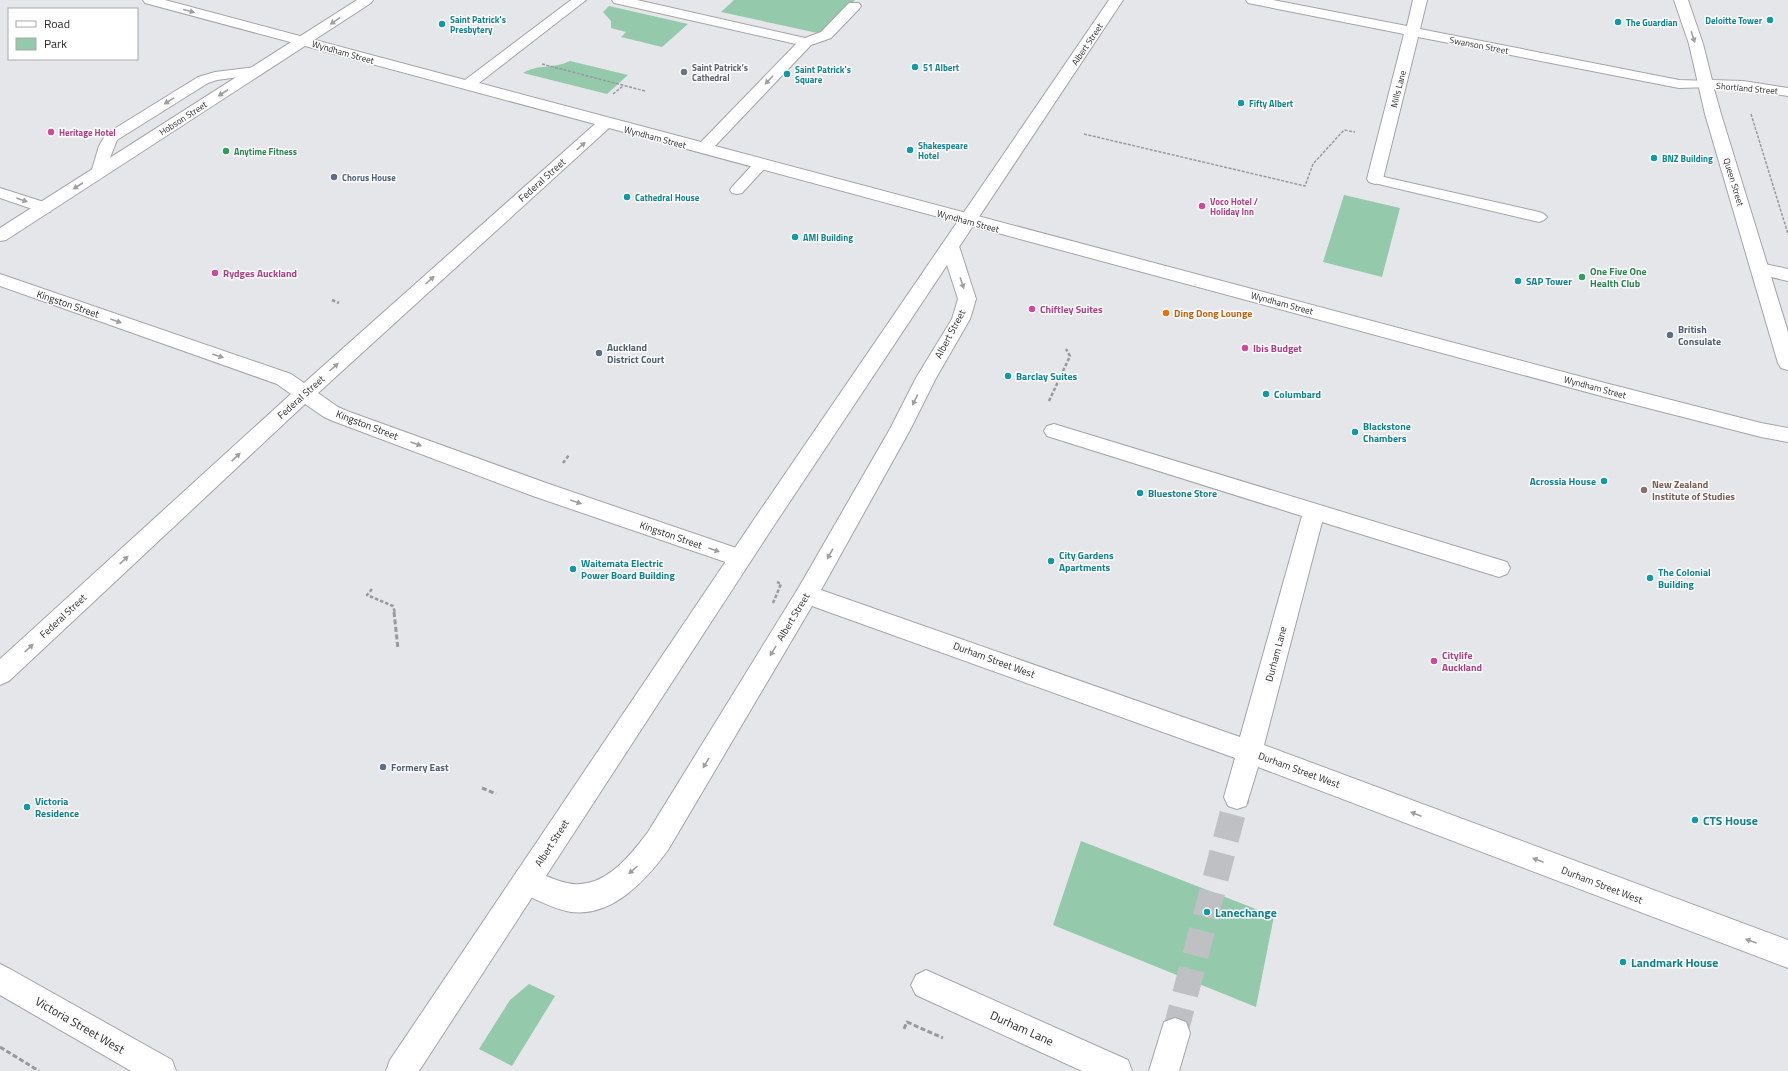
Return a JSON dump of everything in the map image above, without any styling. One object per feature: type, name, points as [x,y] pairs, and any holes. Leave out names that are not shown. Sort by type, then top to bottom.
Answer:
[{"type":"street","name":"Wyndham Street","points":[[150,0],[760,165],[1605,390],[1761,430],[1788,435]]},
{"type":"street","name":"Hobson Street","points":[[0,236],[366,0]]},
{"type":"street","points":[[466,86],[579,0]]},
{"type":"street","points":[[619,0],[806,42]]},
{"type":"street","name":"Albert Street","points":[[401,1071],[740,558],[1116,0]]},
{"type":"street","name":"Swanson Street","points":[[1253,0],[1412,30],[1447,39],[1678,84],[1706,84]]},
{"type":"street","name":"Mills Lane","points":[[1375,179],[1420,0]]},
{"type":"street","name":"Queen Street","points":[[1681,0],[1696,44],[1706,84],[1788,363]]},
{"type":"street","points":[[703,149],[806,42],[826,35],[854,6]]},
{"type":"street","name":"Shortland Street","points":[[1706,84],[1743,85],[1788,92]]},
{"type":"street","name":"Federal Street","points":[[0,674],[305,393],[605,123]]},
{"type":"street","points":[[0,193],[44,208]]},
{"type":"street","name":"Albert Street","points":[[527,881],[573,898],[589,897],[612,888],[636,869],[649,853],[673,817],[808,594],[900,430],[926,378],[961,319],[967,298],[950,246]]},
{"type":"street","points":[[1760,269],[1788,275]]},
{"type":"street","name":"Kingston Street","points":[[0,280],[284,379],[331,412],[340,416],[541,490],[740,558]]},
{"type":"street","points":[[1054,431],[1499,568]]},
{"type":"street","name":"Durham Lane","points":[[1237,797],[1314,510]]},
{"type":"street","name":"Durham Street West","points":[[808,594],[1249,752],[1788,954]]},
{"type":"street","name":"Victoria Street West","points":[[0,979],[161,1071]]},
{"type":"street","name":"Durham Lane","points":[[926,985],[1117,1071]]},
{"type":"street","points":[[1164,1071],[1175,1032]]},
{"type":"lane","points":[[98,173],[106,146],[111,137],[203,80],[215,76],[257,71]]},
{"type":"lane","points":[[737,190],[760,165]]},
{"type":"lane","points":[[1375,179],[1539,217]]},
{"type":"path","points":[[506,55],[645,91]]},
{"type":"path","points":[[609,99],[623,85]]},
{"type":"path","points":[[1752,117],[1788,234]]},
{"type":"path","points":[[1084,134],[1305,186],[1313,164],[1344,130]]},
{"type":"path","points":[[332,300],[339,303]]},
{"type":"path","points":[[1049,402],[1070,356],[1066,349]]},
{"type":"path","points":[[772,603],[781,588],[781,584],[777,582]]},
{"type":"path","points":[[372,589],[367,595],[393,606],[398,649]]},
{"type":"path","points":[[482,788],[496,794]]},
{"type":"path","points":[[904,1029],[907,1022],[943,1038]]},
{"type":"path","points":[[0,1047],[39,1071]]},
{"type":"green space","points":[[734,0],[855,0],[822,34],[721,12]]},
{"type":"green space","points":[[609,6],[688,24],[662,47],[621,37],[626,32],[611,28],[611,21],[603,12]]},
{"type":"green space","points":[[570,61],[628,75],[607,94],[523,73],[534,68],[558,65]]},
{"type":"green space","points":[[1344,195],[1400,208],[1382,277],[1323,262]]},
{"type":"green space","points":[[1081,841],[1274,916],[1256,1007],[1053,925]]},
{"type":"green space","points":[[529,984],[555,996],[512,1066],[479,1049],[510,1000]]},
{"type":"tunnel","points":[[1175,1033],[1237,797]]},
{"type":"place","name":"Deloitte Tower","points":[[1770,20]]},
{"type":"place","name":"The Guardian","points":[[1618,22]]},
{"type":"place","name":"Saint Patrick's Presbytery","points":[[442,24]]},
{"type":"place","name":"51 Albert","points":[[915,67]]},
{"type":"place","name":"Saint Patrick’s Cathedral","points":[[684,72]]},
{"type":"place","name":"Saint Patrick's Square","points":[[787,74]]},
{"type":"place","name":"Fifty Albert","points":[[1241,103]]},
{"type":"place","name":"Heritage Hotel","points":[[51,132]]},
{"type":"place","name":"Shakespeare Hotel","points":[[910,150]]},
{"type":"place","name":"Anytime Fitness","points":[[226,151]]},
{"type":"place","name":"BNZ Building","points":[[1654,158]]},
{"type":"place","name":"Chorus House","points":[[334,177]]},
{"type":"place","name":"Cathedral House","points":[[627,197]]},
{"type":"place","name":"Voco Hotel / Holiday Inn","points":[[1202,206]]},
{"type":"place","name":"AMI Building","points":[[795,237]]},
{"type":"place","name":"Rydges Auckland","points":[[215,273]]},
{"type":"place","name":"One Five One Health Club","points":[[1582,277]]},
{"type":"place","name":"SAP Tower","points":[[1518,281]]},
{"type":"place","name":"Chiftley Suites","points":[[1032,309]]},
{"type":"place","name":"Ding Dong Lounge","points":[[1166,313]]},
{"type":"place","name":"British Consulate","points":[[1670,335]]},
{"type":"place","name":"Ibis Budget","points":[[1245,348]]},
{"type":"place","name":"Auckland District Court","points":[[599,353]]},
{"type":"place","name":"Barclay Suites","points":[[1008,376]]},
{"type":"place","name":"Columbard","points":[[1266,394]]},
{"type":"place","name":"Blackstone Chambers","points":[[1355,432]]},
{"type":"place","name":"Acrossia House","points":[[1604,481]]},
{"type":"place","name":"New Zealand Institute of Studies","points":[[1644,490]]},
{"type":"place","name":"Bluestone Store","points":[[1140,493]]},
{"type":"place","name":"City Gardens Apartments","points":[[1051,561]]},
{"type":"place","name":"Waitemata Electric Power Board Building","points":[[573,569]]},
{"type":"place","name":"The Colonial Building","points":[[1650,578]]},
{"type":"place","name":"Citylife Auckland","points":[[1434,661]]},
{"type":"place","name":"Formery East","points":[[383,767]]},
{"type":"place","name":"Victoria Residence","points":[[27,807]]},
{"type":"place","name":"CTS House","points":[[1695,820]]},
{"type":"place","name":"Lanechange","points":[[1207,912]]},
{"type":"place","name":"Landmark House","points":[[1623,962]]}]
